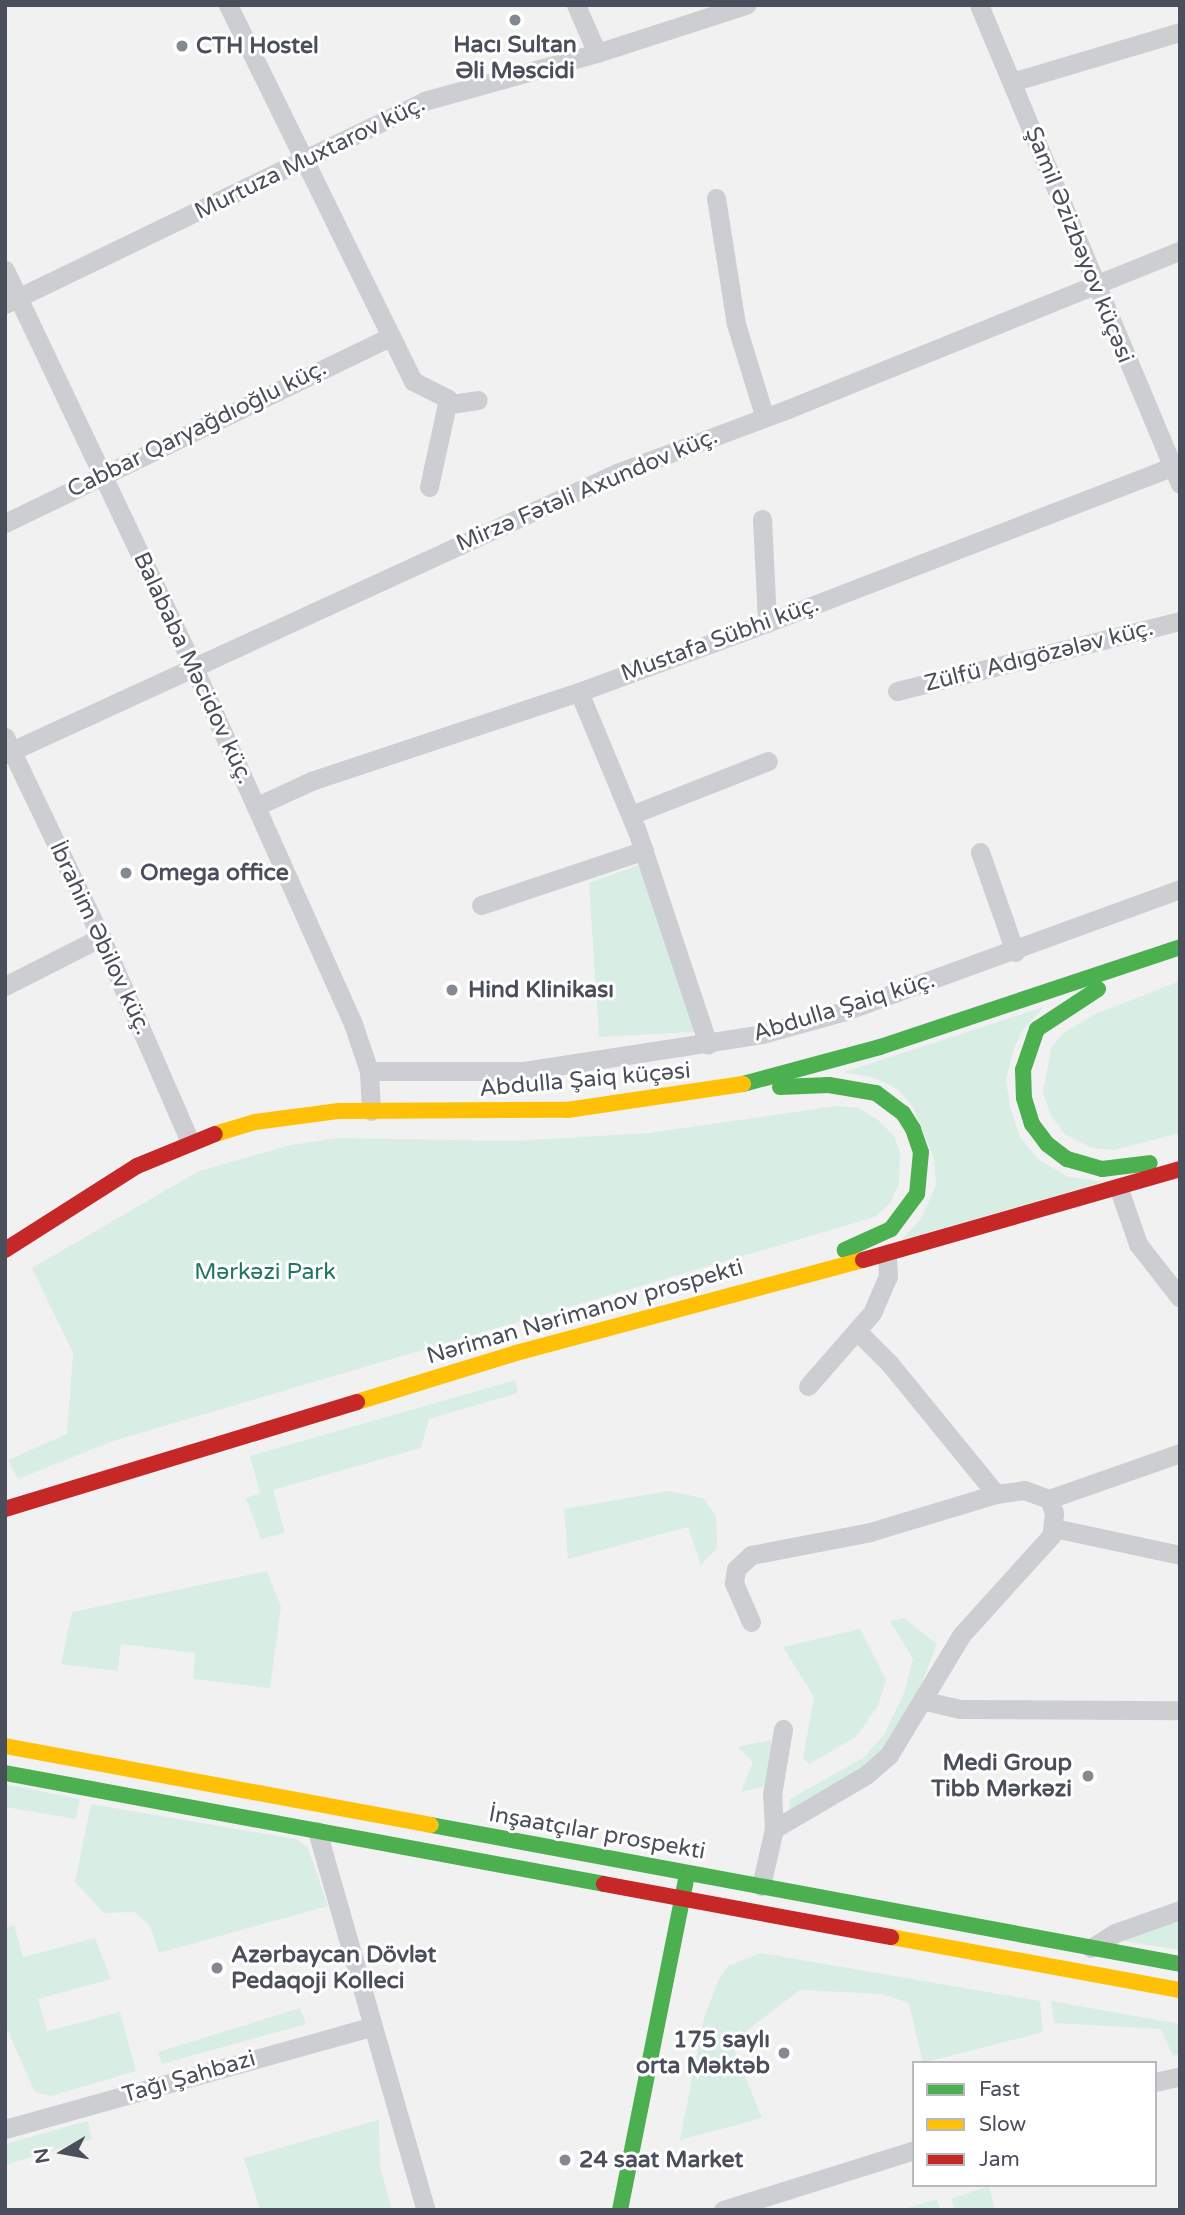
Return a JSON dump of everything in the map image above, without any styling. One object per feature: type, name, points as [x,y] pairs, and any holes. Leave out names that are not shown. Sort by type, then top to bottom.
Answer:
[{"type":"main road","name":"Abdulla Şaiq küçəsi","points":[[5,1250],[79,1199],[190,1142],[280,1116],[371,1111],[567,1110],[721,1090],[880,1047],[1180,948]]},
{"type":"main road","points":[[1180,948],[1048,1019],[1028,1047],[1023,1070],[1024,1098],[1032,1124],[1047,1144],[1067,1159],[1110,1169],[1180,1156]]},
{"type":"main road","points":[[721,1090],[857,1087],[890,1101],[914,1129],[922,1174],[905,1213],[891,1229],[850,1247],[810,1272]]},
{"type":"main road","name":"Nəriman Nərimanov prospekti","points":[[6,1506],[216,1441],[810,1272],[887,1254],[1119,1189],[1180,1169]]},
{"type":"main road","name":"İnşaatçılar prospekti","points":[[5,1746],[1180,1964]]},
{"type":"main road","name":"İnşaatçılar prospekti","points":[[5,1773],[1180,1990]]},
{"type":"main road","points":[[621,2210],[687,1872]]},
{"type":"main road","points":[[730,1909],[761,1886],[781,1918]]},
{"type":"street","points":[[228,5],[389,337],[413,381],[420,388],[444,393],[450,404],[429,487]]},
{"type":"street","points":[[576,5],[597,53]]},
{"type":"street","name":"Murtuza Muxtarov küç.","points":[[12,301],[424,101],[597,53],[746,5]]},
{"type":"street","name":"Şamil Əzizbəyov küçəsi","points":[[979,5],[1095,287],[1177,472]]},
{"type":"street","points":[[1012,82],[1180,32]]},
{"type":"street","points":[[716,198],[736,324],[765,418]]},
{"type":"street","name":"Mirzə Fətəli Axundov küç.","points":[[7,747],[192,666],[550,502],[1180,251]]},
{"type":"street","name":"Balababa Məcidov küç.","points":[[5,270],[12,301],[102,475],[257,806],[353,1024],[369,1071],[371,1111]]},
{"type":"street","name":"Cabbar Qaryağdıoğlu küç.","points":[[5,523],[389,337]]},
{"type":"street","points":[[450,404],[478,400]]},
{"type":"street","name":"Mustafa Sübhi küç.","points":[[257,806],[324,777],[579,692],[1177,472]]},
{"type":"street","points":[[762,519],[767,622]]},
{"type":"street","name":"Zülfü Adıgözələv küç.","points":[[897,691],[1180,621]]},
{"type":"street","points":[[579,692],[644,850],[708,1045]]},
{"type":"street","name":"İbrahim Əbilov küç.","points":[[7,747],[101,937],[190,1142]]},
{"type":"street","points":[[631,815],[768,761]]},
{"type":"street","points":[[481,905],[644,850]]},
{"type":"street","points":[[980,852],[1016,952]]},
{"type":"street","name":"Abdulla Şaiq küç.","points":[[369,1071],[524,1072],[708,1045],[821,1019],[1016,952],[1180,889]]},
{"type":"street","points":[[5,986],[101,937]]},
{"type":"street","points":[[1119,1189],[1138,1244],[1180,1298]]},
{"type":"street","points":[[808,1386],[858,1332],[883,1292],[888,1276],[887,1254]]},
{"type":"street","points":[[858,1332],[899,1374],[996,1494]]},
{"type":"street","points":[[751,1622],[734,1583],[736,1569],[751,1555],[870,1532],[996,1494],[1024,1490],[1049,1499],[1180,1453]]},
{"type":"street","points":[[774,1829],[881,1762],[925,1700],[962,1634],[1044,1546],[1054,1528],[1049,1499]]},
{"type":"street","points":[[1054,1528],[1180,1555]]},
{"type":"street","points":[[925,1700],[960,1709],[1180,1710]]},
{"type":"street","points":[[761,1886],[774,1829],[772,1795],[783,1729]]},
{"type":"street","points":[[317,1831],[426,2210]]},
{"type":"street","points":[[1090,1948],[1115,1933],[1180,1910]]},
{"type":"street","name":"Tağı Şahbazi","points":[[5,2129],[373,2026]]},
{"type":"street","points":[[1157,2082],[1180,2076]]},
{"type":"street","points":[[723,2210],[912,2151]]},
{"type":"green space","points":[[644,863],[694,1032],[599,1037],[589,883]]},
{"type":"green space","points":[[1180,981],[1180,1133],[1114,1150],[1092,1148],[1065,1134],[1051,1116],[1043,1093],[1051,1048],[1062,1034],[1093,1015]]},
{"type":"green space","points":[[1044,1007],[1022,1031],[1014,1048],[1006,1080],[1010,1107],[1020,1137],[1038,1159],[1066,1176],[1103,1182],[901,1240],[921,1219],[936,1185],[934,1158],[913,1107],[897,1089],[875,1078],[844,1072]]},
{"type":"green space","name":"Mərkəzi Park","points":[[836,1106],[858,1108],[877,1119],[894,1136],[900,1153],[899,1184],[890,1203],[875,1217],[113,1441],[18,1479],[8,1460],[67,1434],[73,1353],[32,1268],[199,1171],[291,1145],[338,1138],[513,1141],[649,1133]]},
{"type":"green space","points":[[515,1380],[518,1393],[429,1419],[421,1448],[273,1490],[285,1533],[261,1539],[246,1498],[260,1493],[250,1456]]},
{"type":"green space","points":[[669,1491],[703,1498],[716,1516],[717,1548],[701,1565],[688,1527],[568,1559],[564,1509]]},
{"type":"green space","points":[[267,1571],[281,1607],[270,1688],[193,1679],[195,1653],[121,1644],[118,1671],[61,1664],[72,1612]]},
{"type":"green space","points":[[904,1618],[937,1644],[907,1721],[879,1757],[789,1813],[790,1799],[863,1758],[884,1735],[905,1691],[913,1659],[890,1621]]},
{"type":"green space","points":[[860,1629],[886,1680],[878,1706],[856,1737],[809,1764],[803,1758],[814,1697],[783,1647]]},
{"type":"green space","points":[[771,1740],[773,1760],[766,1786],[741,1792],[753,1762],[737,1747]]},
{"type":"green space","points":[[5,1784],[80,1799],[76,1819],[5,1807]]},
{"type":"green space","points":[[91,1804],[296,1839],[308,1848],[328,1906],[159,1953],[150,1926],[134,1912],[104,1913],[75,1882]]},
{"type":"green space","points":[[1180,1918],[1180,1950],[1124,1941],[1126,1935]]},
{"type":"green space","points":[[14,1925],[23,1957],[95,1938],[111,1979],[38,1999],[47,2031],[120,2012],[136,2071],[51,2096],[35,2092],[5,2025],[5,1928]]},
{"type":"green space","points":[[761,1953],[1040,2001],[1043,2032],[923,2061],[909,2003],[882,1994],[800,1990],[750,2028],[734,2049],[762,2118],[680,2140],[704,2018],[718,1981],[728,1966]]},
{"type":"green space","points":[[1051,2001],[1180,2024],[1180,2054],[1173,2056],[1161,2029],[1054,2023]]},
{"type":"green space","points":[[300,2008],[306,2024],[162,2064],[158,2052]]},
{"type":"green space","points":[[379,2120],[380,2166],[392,2210],[260,2210],[244,2158]]},
{"type":"green space","points":[[88,2121],[92,2139],[5,2165],[5,2144]]},
{"type":"green space","points":[[989,2187],[995,2210],[955,2210],[951,2199]]},
{"type":"green space","points":[[937,2199],[940,2210],[901,2210]]},
{"type":"traffic: fast","points":[[743,1084],[880,1047],[1180,947]]},
{"type":"traffic: fast","points":[[1098,989],[1037,1029],[1023,1070],[1024,1098],[1032,1124],[1047,1144],[1067,1159],[1102,1169],[1150,1163]]},
{"type":"traffic: fast","points":[[780,1087],[829,1085],[876,1093],[903,1113],[913,1129],[921,1152],[917,1194],[891,1229],[845,1250]]},
{"type":"traffic: fast","points":[[5,1773],[604,1884]]},
{"type":"traffic: fast","points":[[431,1825],[1180,1964]]},
{"type":"traffic: fast","points":[[620,2210],[686,1879]]},
{"type":"traffic: slow","points":[[215,1134],[255,1122],[339,1111],[567,1110],[743,1084]]},
{"type":"traffic: slow","points":[[357,1402],[516,1353],[863,1260]]},
{"type":"traffic: slow","points":[[5,1746],[431,1825]]},
{"type":"traffic: slow","points":[[891,1937],[1180,1990]]},
{"type":"traffic: jam","points":[[5,1250],[137,1166],[215,1134]]},
{"type":"traffic: jam","points":[[863,1260],[1180,1169]]},
{"type":"traffic: jam","points":[[5,1509],[357,1402]]},
{"type":"traffic: jam","points":[[604,1884],[891,1937]]},
{"type":"place","name":"Hacı Sultan Əli Məscidi","points":[[515,20]]},
{"type":"place","name":"CTH Hostel","points":[[182,46]]},
{"type":"place","name":"Omega office","points":[[126,873]]},
{"type":"place","name":"Hind Klinikası","points":[[452,990]]},
{"type":"place","name":"Medi Group Tibb Mərkəzi","points":[[1088,1776]]},
{"type":"place","name":"Azərbaycan Dövlət Pedaqoji Kolleci","points":[[217,1968]]},
{"type":"place","name":"175 saylı orta Məktəb","points":[[784,2053]]},
{"type":"place","name":"24 saat Market","points":[[565,2160]]}]
